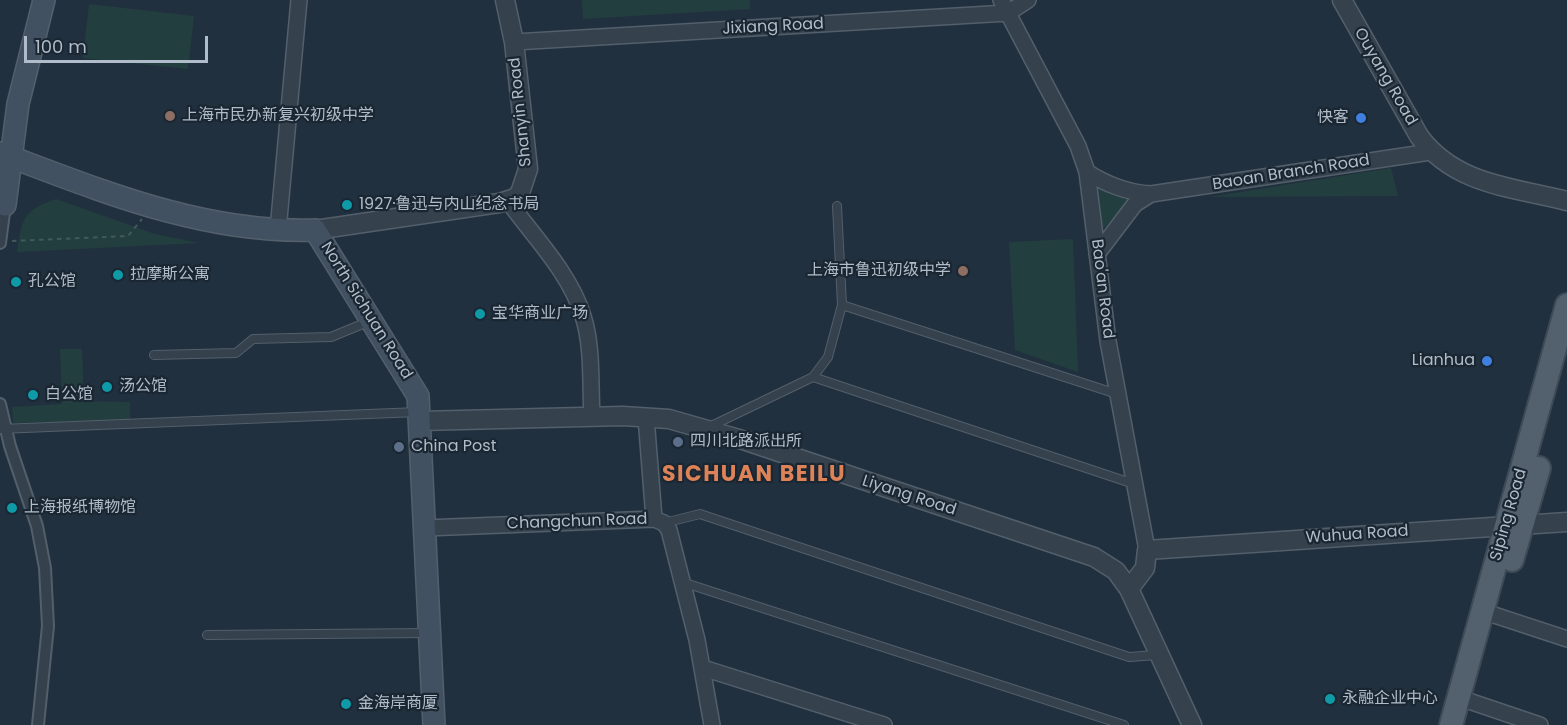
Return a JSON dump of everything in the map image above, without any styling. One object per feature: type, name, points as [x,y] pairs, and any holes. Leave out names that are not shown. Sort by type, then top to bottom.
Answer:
[{"type":"main road","points":[[5,205],[5,155],[45,0]]},
{"type":"main road","name":"North Sichuan Road","points":[[5,155],[101,192],[194,219],[278,230],[315,230],[416,391],[420,417],[434,725]]},
{"type":"main road","name":"Siping Road","points":[[1515,525],[1567,305]]},
{"type":"main road","name":"Siping Road","points":[[1452,725],[1464,700],[1488,613],[1567,359]]},
{"type":"main road","name":"Siping Road","points":[[1462,725],[1464,700]]},
{"type":"street","points":[[278,230],[299,0]]},
{"type":"street","name":"Shanyin Road","points":[[505,0],[514,42],[528,169],[520,192],[508,201]]},
{"type":"street","name":"Jixiang Road","points":[[514,42],[1004,6],[1028,0]]},
{"type":"street","name":"Ouyang Road","points":[[1342,0],[1430,152]]},
{"type":"street","name":"Bao'an Road","points":[[1004,6],[1078,146],[1087,172],[1096,254],[1117,394],[1147,550],[1145,568],[1129,589]]},
{"type":"street","points":[[1430,152],[1456,171],[1487,183],[1567,201]]},
{"type":"street","name":"Baoan Branch Road","points":[[1087,172],[1104,182],[1133,192],[1151,194],[1430,152]]},
{"type":"street","points":[[1096,254],[1135,204],[1151,194]]},
{"type":"street","points":[[315,230],[508,201],[555,265],[580,308],[587,335],[592,416]]},
{"type":"street","points":[[0,242],[5,205]]},
{"type":"street","points":[[0,404],[2,429],[37,526],[45,568],[48,626],[38,725]]},
{"type":"street","name":"Liyang Road","points":[[420,417],[646,417],[705,428],[1094,557],[1116,571],[1129,589],[1162,655],[1192,725]]},
{"type":"street","points":[[646,417],[659,521]]},
{"type":"street","name":"Changchun Road","points":[[425,528],[659,521],[669,530],[703,668],[712,725]]},
{"type":"street","name":"Wuhua Road","points":[[1147,550],[1567,522]]},
{"type":"street","points":[[1488,613],[1567,639]]},
{"type":"street","points":[[703,668],[884,725]]},
{"type":"street","points":[[1464,700],[1540,725]]},
{"type":"lane","points":[[705,428],[813,377],[828,357],[842,305],[837,206]]},
{"type":"lane","points":[[842,305],[1117,394]]},
{"type":"lane","points":[[154,355],[236,353],[253,339],[331,337],[371,320]]},
{"type":"lane","points":[[813,377],[1136,485]]},
{"type":"lane","points":[[2,429],[420,417]]},
{"type":"lane","points":[[659,521],[700,514],[1130,657],[1162,655]]},
{"type":"lane","points":[[682,582],[1124,725]]},
{"type":"lane","points":[[207,635],[429,633]]},
{"type":"path","points":[[0,242],[128,236],[150,207]]},
{"type":"green space","points":[[582,0],[750,0],[750,9],[583,19]]},
{"type":"green space","points":[[89,4],[194,16],[188,69],[83,58]]},
{"type":"green space","points":[[1391,168],[1398,196],[1209,197]]},
{"type":"green space","points":[[1098,189],[1131,199],[1102,230]]},
{"type":"green space","points":[[56,199],[155,234],[199,243],[17,252],[26,217],[37,207]]},
{"type":"green space","points":[[1073,239],[1078,372],[1015,350],[1009,242]]},
{"type":"green space","points":[[60,349],[82,349],[84,401],[130,402],[130,421],[13,423],[12,407],[62,404]]},
{"type":"place","name":"上海市民办新复兴初级中学","points":[[170,116]]},
{"type":"place","name":"快客","points":[[1361,118]]},
{"type":"place","name":"1927·鲁迅与内山纪念书局","points":[[347,205]]},
{"type":"place","name":"上海市鲁迅初级中学","points":[[963,271]]},
{"type":"place","name":"拉摩斯公寓","points":[[118,275]]},
{"type":"place","name":"孔公馆","points":[[16,282]]},
{"type":"place","name":"宝华商业广场","points":[[480,314]]},
{"type":"place","name":"Lianhua","points":[[1487,361]]},
{"type":"place","name":"汤公馆","points":[[107,387]]},
{"type":"place","name":"白公馆","points":[[33,395]]},
{"type":"place","name":"四川北路派出所","points":[[678,442]]},
{"type":"place","name":"China Post","points":[[399,447]]},
{"type":"place","name":"上海报纸博物馆","points":[[12,508]]},
{"type":"place","name":"永融企业中心","points":[[1330,699]]},
{"type":"place","name":"金海岸商厦","points":[[346,704]]},
{"type":"district","name":"SICHUAN BEILU","points":[[754,475]]}]
